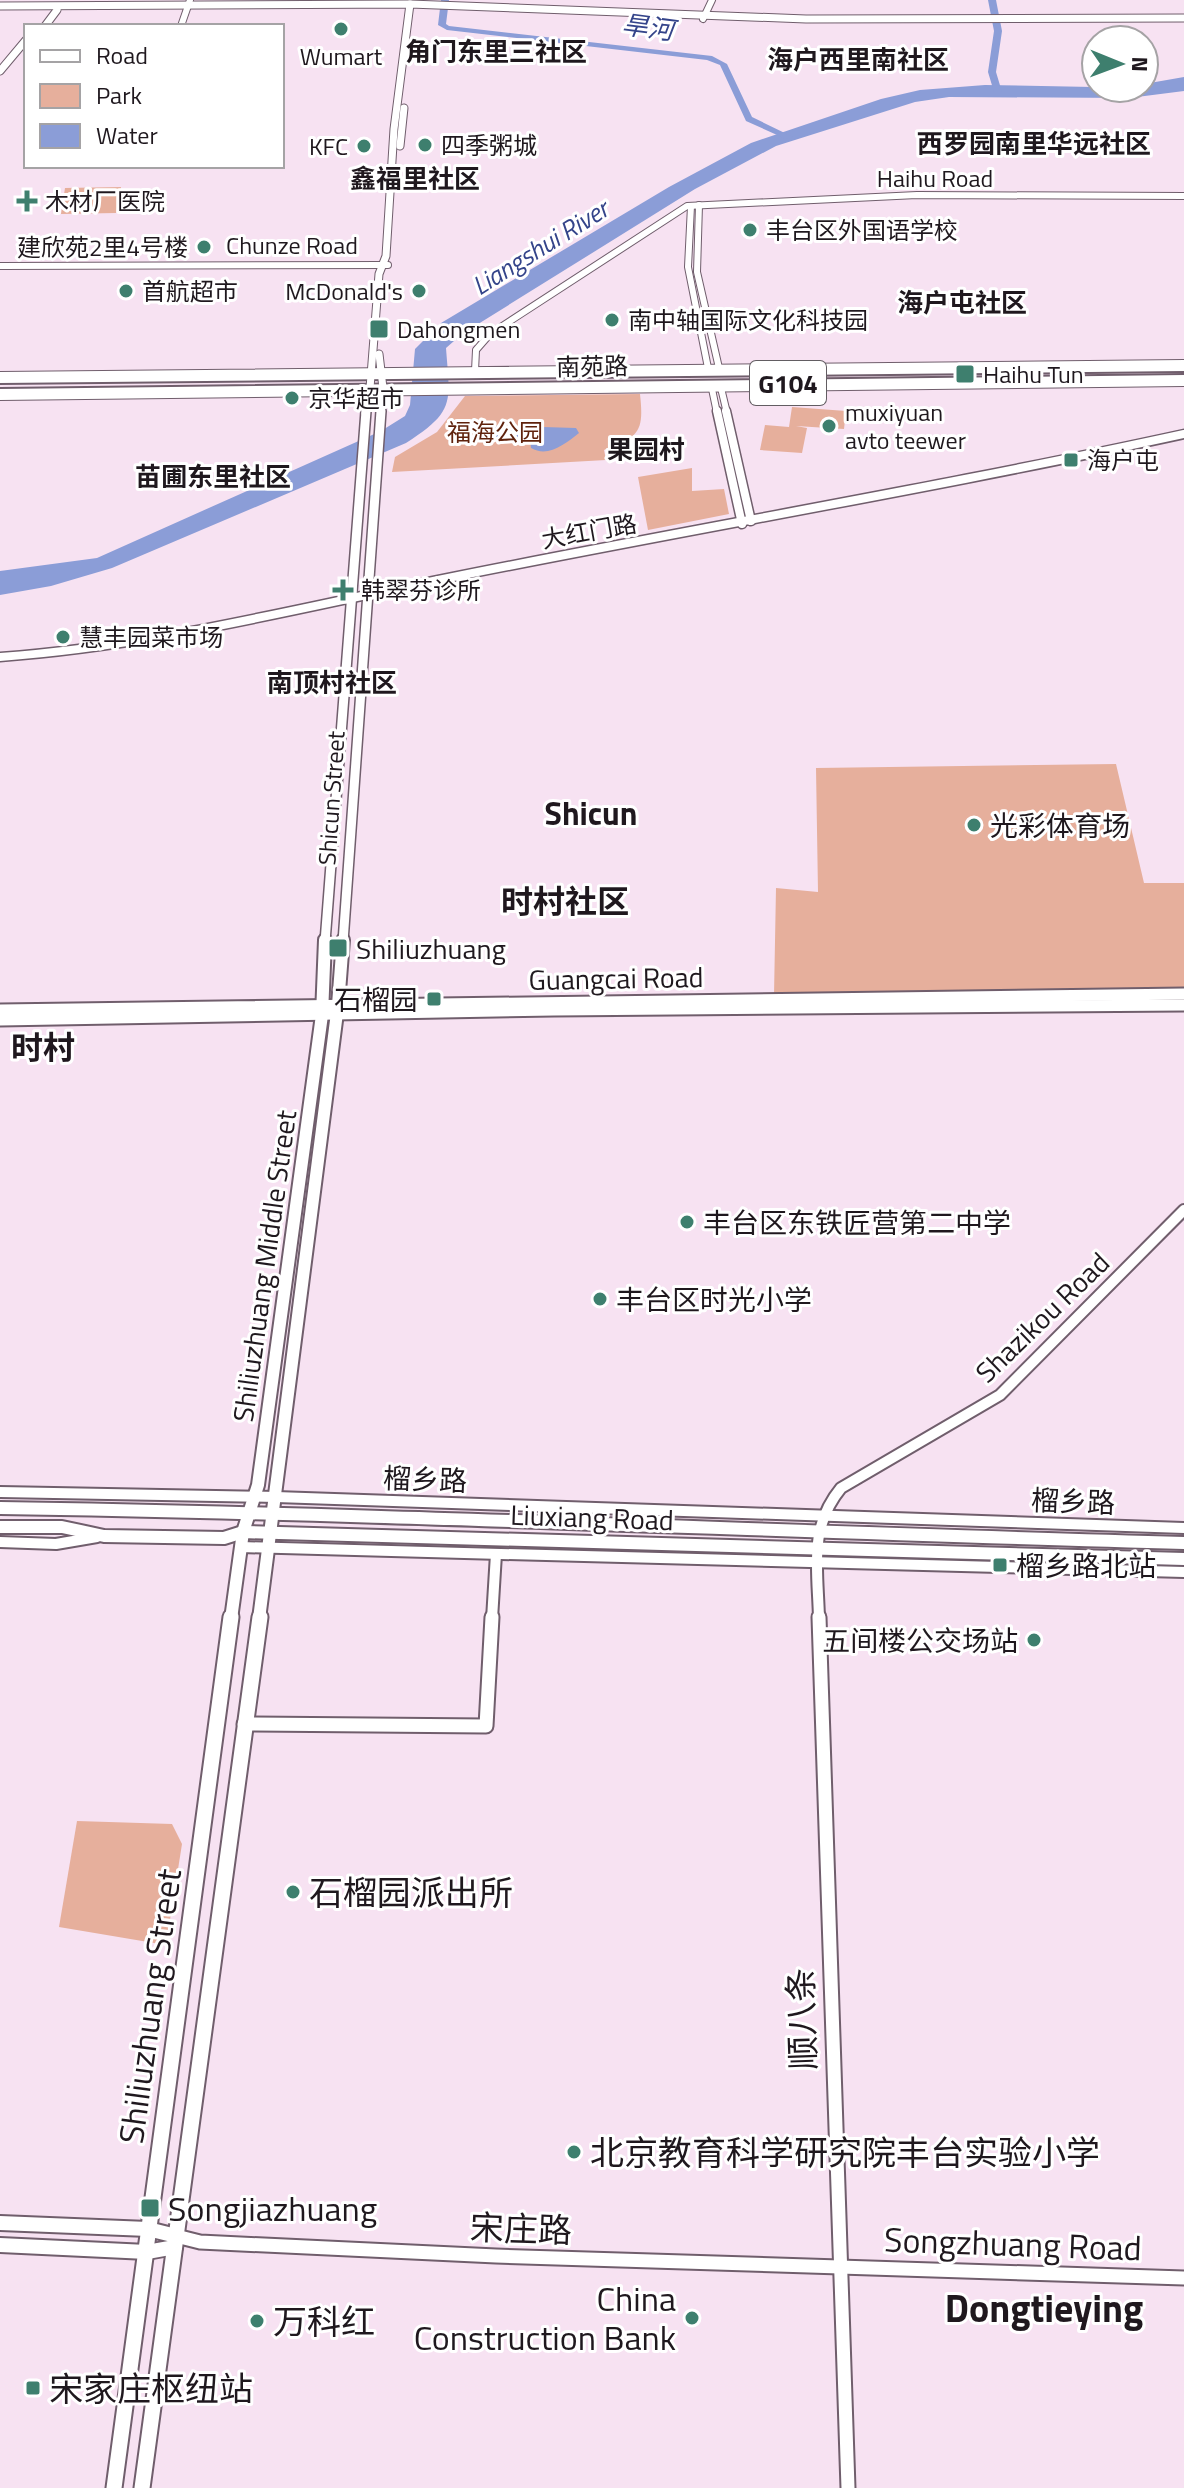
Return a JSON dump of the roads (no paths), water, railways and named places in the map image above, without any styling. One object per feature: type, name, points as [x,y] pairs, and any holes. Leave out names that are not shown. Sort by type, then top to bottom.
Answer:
[{"type":"highway","name":"南苑路","points":[[535,374],[1184,365]]},
{"type":"highway","points":[[518,370],[535,374]]},
{"type":"highway","name":"G104","points":[[0,377],[82,379],[484,372],[535,374]]},
{"type":"highway","points":[[113,391],[116,378]]},
{"type":"highway","points":[[79,392],[82,379]]},
{"type":"highway","name":"南苑路","points":[[0,394],[1055,379],[1184,381]]},
{"type":"highway","points":[[1055,379],[1079,384]]},
{"type":"highway","points":[[976,386],[1008,380]]},
{"type":"highway","points":[[815,382],[835,387]]},
{"type":"highway","points":[[771,383],[788,388]]},
{"type":"main road","points":[[0,8],[56,5],[411,5],[703,17],[1184,20]]},
{"type":"main road","points":[[39,24],[56,5]]},
{"type":"main road","points":[[46,24],[56,5]]},
{"type":"main road","points":[[370,390],[375,374],[384,264],[392,257],[411,5]]},
{"type":"main road","points":[[0,71],[24,42]]},
{"type":"main road","points":[[0,80],[24,51]]},
{"type":"main road","points":[[375,374],[383,390]]},
{"type":"main road","name":"Shicun Street","points":[[321,1010],[363,424],[370,390]]},
{"type":"main road","name":"Shicun Street","points":[[337,1010],[383,390]]},
{"type":"main road","name":"Guangcai Road","points":[[337,1010],[1184,994]]},
{"type":"main road","name":"Guangcai Road","points":[[0,1010],[1184,1005]]},
{"type":"main road","name":"Guangcai Road","points":[[0,1020],[321,1010]]},
{"type":"main road","name":"Shiliuzhuang Middle Street","points":[[242,1540],[254,1497],[287,1283],[321,1010]]},
{"type":"main road","name":"Shiliuzhuang Middle Street","points":[[270,1540],[337,1010]]},
{"type":"main road","name":"Liuxiang Road","points":[[0,1508],[274,1512],[817,1533],[1184,1543]]},
{"type":"main road","name":"Liuxiang Road","points":[[0,1527],[62,1527],[104,1536],[242,1540],[817,1549],[1184,1559]]},
{"type":"main road","name":"Shiliuzhuang Street","points":[[114,2488],[242,1540]]},
{"type":"main road","name":"Shiliuzhuang Street","points":[[142,2488],[270,1540]]},
{"type":"main road","points":[[0,2223],[148,2229],[176,2242]]},
{"type":"main road","points":[[0,2245],[145,2252],[176,2242]]},
{"type":"street","points":[[703,17],[712,0]]},
{"type":"street","name":"Haihu Road","points":[[695,205],[904,195],[1184,196]]},
{"type":"street","points":[[695,205],[697,272],[719,368]]},
{"type":"street","points":[[695,205],[688,267],[708,368]]},
{"type":"street","points":[[695,205],[687,206],[490,334],[476,350],[484,372],[1184,365]]},
{"type":"street","name":"Chunze Road","points":[[0,267],[384,264]]},
{"type":"street","points":[[0,377],[375,374]]},
{"type":"street","points":[[552,388],[712,389],[1184,381]]},
{"type":"street","points":[[721,388],[746,520]]},
{"type":"street","points":[[712,389],[746,520]]},
{"type":"street","points":[[0,394],[370,390]]},
{"type":"street","name":"大红门路","points":[[1,656],[154,636],[1184,432]]},
{"type":"street","name":"Shazikou Road","points":[[817,1549],[817,1533],[826,1506],[841,1488],[1000,1395],[1184,1210]]},
{"type":"street","name":"榴乡路","points":[[0,1492],[276,1497],[1184,1528]]},
{"type":"street","points":[[0,1542],[56,1544],[104,1536]]},
{"type":"street","points":[[270,1540],[496,1554],[1184,1572]]},
{"type":"street","name":"顺八条","points":[[817,1549],[848,2488]]},
{"type":"street","points":[[244,1724],[486,1726],[496,1554]]},
{"type":"street","name":"宋庄路","points":[[176,2242],[841,2268]]},
{"type":"street","name":"Songzhuang Road","points":[[841,2268],[1184,2278]]},
{"type":"water","points":[[1184,77],[1184,91],[1160,94],[1160,81]]},
{"type":"water","points":[[985,85],[1080,87],[1080,98],[949,97],[915,102],[776,146],[695,189],[462,334],[446,348],[448,393],[442,413],[406,443],[112,568],[51,586],[0,595],[0,571],[97,558],[381,431],[405,416],[410,405],[415,349],[441,323],[669,187],[751,143],[881,99],[920,90]]},
{"type":"water","points":[[494,425],[523,433],[543,427],[576,428],[579,433],[550,451],[537,451],[531,448],[530,439],[471,432],[476,427]]},
{"type":"waterway","name":"旱河","points":[[445,0],[442,25],[447,28],[709,58],[723,64],[749,119],[789,137]]},
{"type":"waterway","points":[[992,0],[998,31],[992,72],[998,92]]},
{"type":"place","name":"Wumart","points":[[341,29]]},
{"type":"place","name":"四季粥城","points":[[425,145]]},
{"type":"place","name":"KFC","points":[[364,146]]},
{"type":"place","name":"木材厂医院","points":[[27,201]]},
{"type":"place","name":"丰台区外国语学校","points":[[750,230]]},
{"type":"place","name":"建欣苑2里4号楼","points":[[204,247]]},
{"type":"place","name":"首航超市","points":[[126,291]]},
{"type":"place","name":"McDonald's","points":[[419,291]]},
{"type":"place","name":"南中轴国际文化科技园","points":[[612,320]]},
{"type":"place","name":"Dahongmen","points":[[379,329]]},
{"type":"place","name":"Haihu Tun","points":[[965,374]]},
{"type":"place","name":"京华超市","points":[[292,398]]},
{"type":"place","name":"muxiyuan avto teewer","points":[[829,426]]},
{"type":"place","name":"海户屯","points":[[1071,460]]},
{"type":"place","name":"韩翠芬诊所","points":[[343,590]]},
{"type":"place","name":"慧丰园菜市场","points":[[63,637]]},
{"type":"place","name":"光彩体育场","points":[[974,825]]},
{"type":"place","name":"Shiliuzhuang","points":[[338,948]]},
{"type":"place","name":"石榴园","points":[[434,999]]},
{"type":"place","name":"丰台区东铁匠营第二中学","points":[[687,1222]]},
{"type":"place","name":"丰台区时光小学","points":[[600,1299]]},
{"type":"place","name":"榴乡路北站","points":[[1000,1565]]},
{"type":"place","name":"五间楼公交场站","points":[[1034,1640]]},
{"type":"place","name":"石榴园派出所","points":[[293,1892]]},
{"type":"place","name":"北京教育科学研究院丰台实验小学","points":[[574,2152]]},
{"type":"place","name":"Songjiazhuang","points":[[150,2208]]},
{"type":"place","name":"China Construction Bank","points":[[692,2318]]},
{"type":"place","name":"万科红","points":[[257,2321]]},
{"type":"place","name":"宋家庄枢纽站","points":[[33,2388]]},
{"type":"district","name":"角门东里三社区","points":[[496,51]]},
{"type":"district","name":"海户西里南社区","points":[[858,59]]},
{"type":"district","name":"西罗园南里华远社区","points":[[1034,143]]},
{"type":"district","name":"鑫福里社区","points":[[415,178]]},
{"type":"district","name":"海户屯社区","points":[[962,302]]},
{"type":"district","name":"果园村","points":[[646,449]]},
{"type":"district","name":"苗圃东里社区","points":[[213,476]]},
{"type":"district","name":"南顶村社区","points":[[332,682]]},
{"type":"district","name":"Shicun","points":[[591,813]]},
{"type":"district","name":"时村社区","points":[[565,901]]},
{"type":"district","name":"时村","points":[[43,1047]]},
{"type":"district","name":"Dongtieying","points":[[1044,2308]]},
{"type":"water label","name":"Liangshui River","points":[[540,247]]},
{"type":"park label","name":"福海公园","points":[[495,432]]}]
